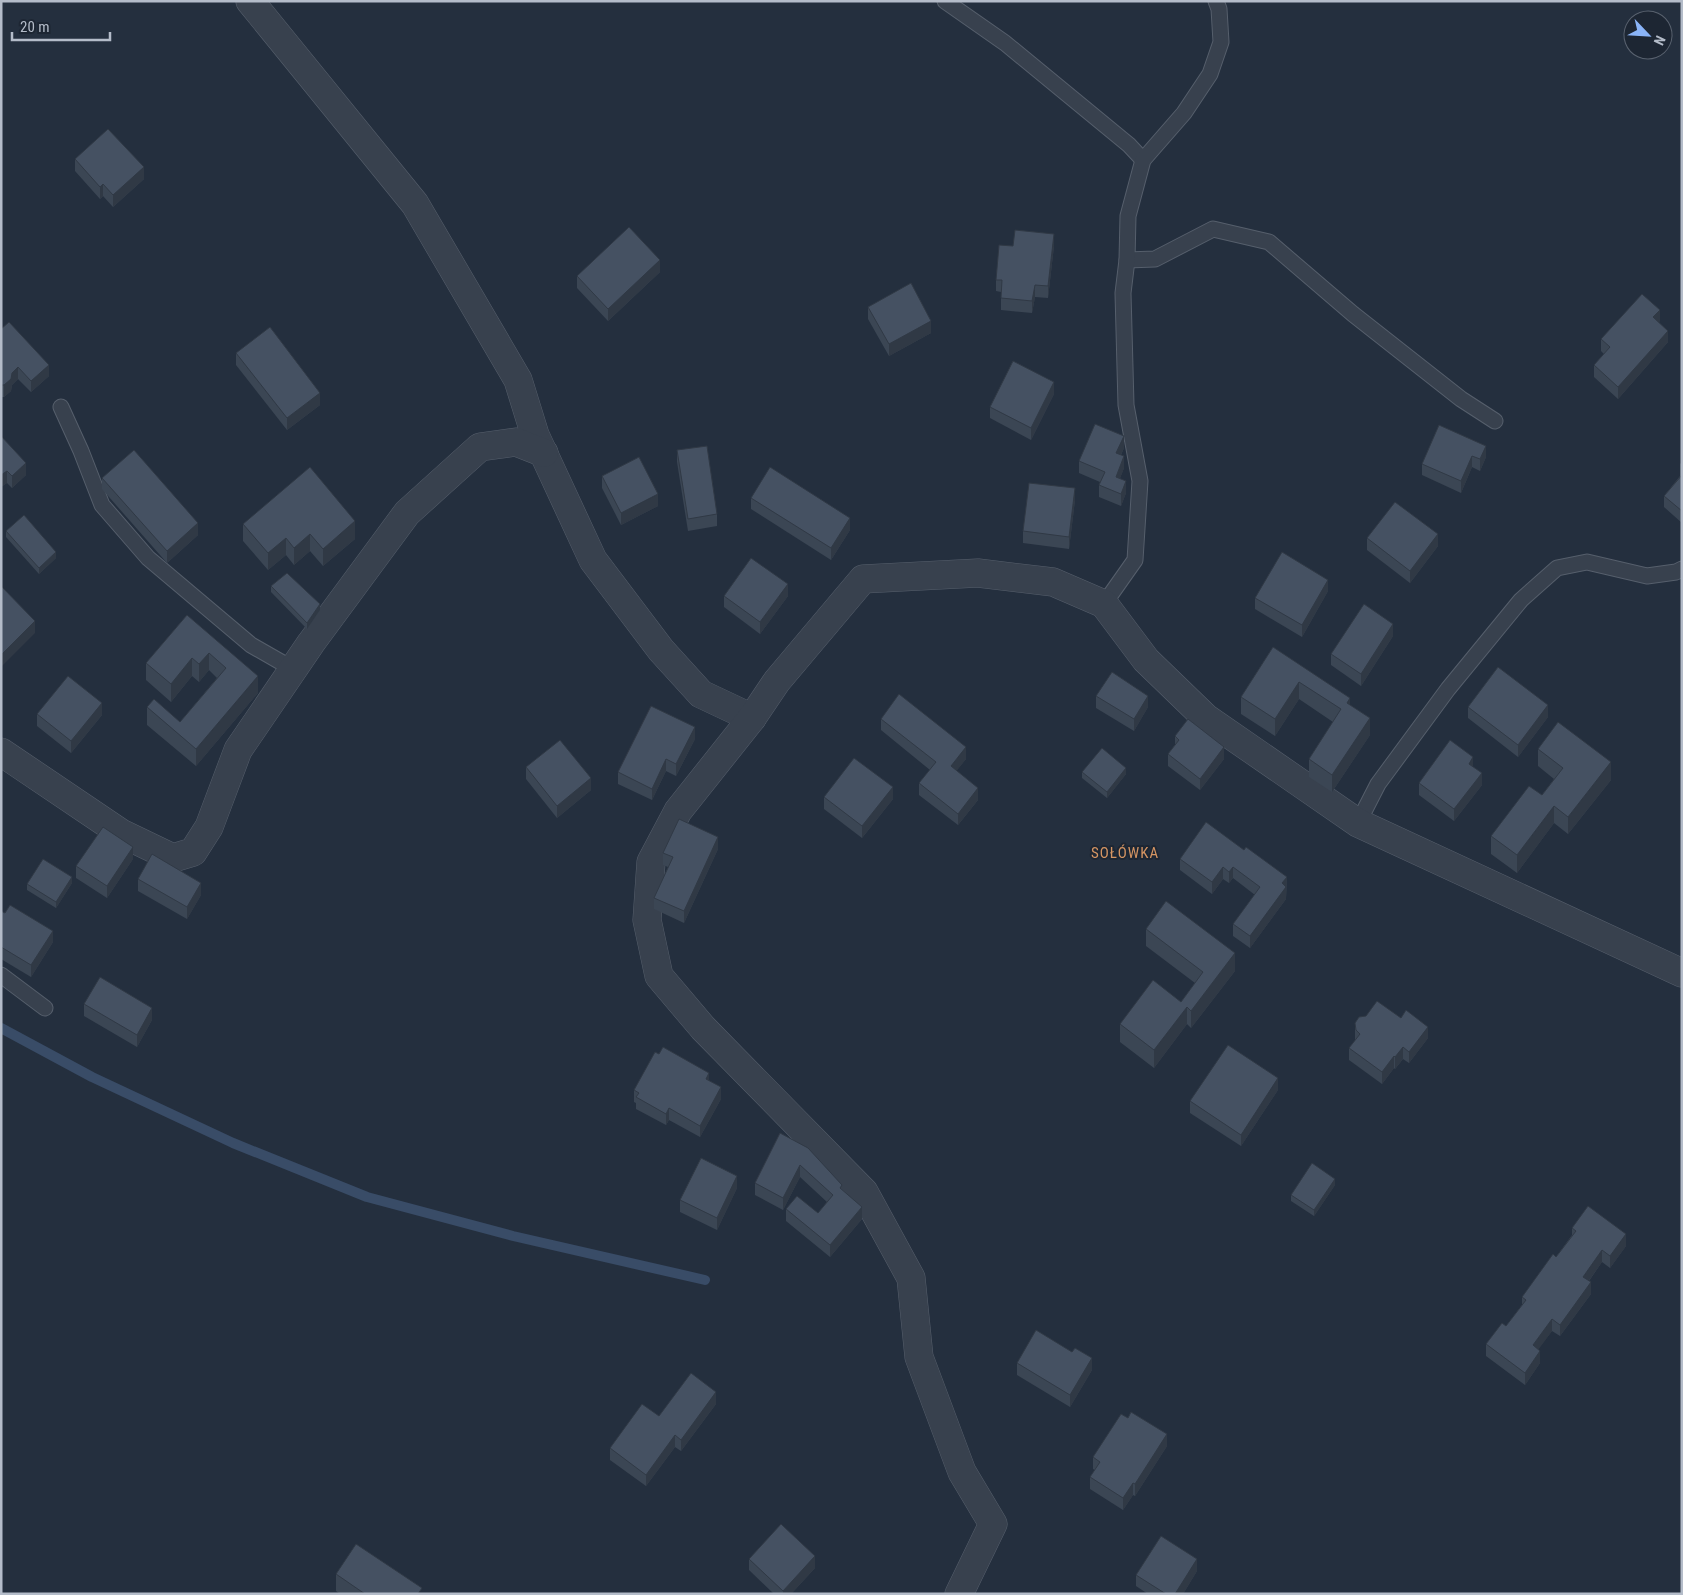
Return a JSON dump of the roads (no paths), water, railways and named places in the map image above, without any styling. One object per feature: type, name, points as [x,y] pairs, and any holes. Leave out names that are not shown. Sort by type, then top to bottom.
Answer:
[{"type":"street","points":[[250,1],[415,204],[518,380],[535,435],[593,560],[661,650],[701,694],[752,718]]},
{"type":"street","points":[[1,752],[121,833],[173,858],[193,852],[209,827],[238,750],[293,669],[406,512],[480,447],[516,442],[544,453]]},
{"type":"street","points":[[959,1594],[993,1524],[962,1472],[919,1357],[911,1278],[864,1192],[703,1028],[659,976],[647,920],[651,862],[678,811],[752,718],[777,681],[863,578],[978,573],[1053,582],[1104,604],[1146,660],[1206,718],[1358,823],[1682,973]]},
{"type":"lane","points":[[945,1],[1005,43],[1129,145],[1143,160]]},
{"type":"lane","points":[[1104,604],[1135,560],[1140,481],[1126,405],[1123,293],[1127,260],[1128,216],[1143,160],[1184,113],[1210,74],[1221,42],[1219,9],[1216,1]]},
{"type":"lane","points":[[1127,260],[1154,259],[1213,229],[1269,242],[1353,314],[1461,398],[1494,421]]},
{"type":"lane","points":[[61,407],[102,505],[148,558],[251,645],[293,669]]},
{"type":"lane","points":[[1358,823],[1378,784],[1448,689],[1521,600],[1557,568],[1587,562],[1647,576],[1676,572],[1682,569]]},
{"type":"lane","points":[[1,975],[45,1008]]},
{"type":"waterway","points":[[1,1028],[92,1077],[233,1143],[367,1197],[513,1236],[705,1280]]},
{"type":"district","name":"SOŁÓWKA","points":[[1125,853]]}]
